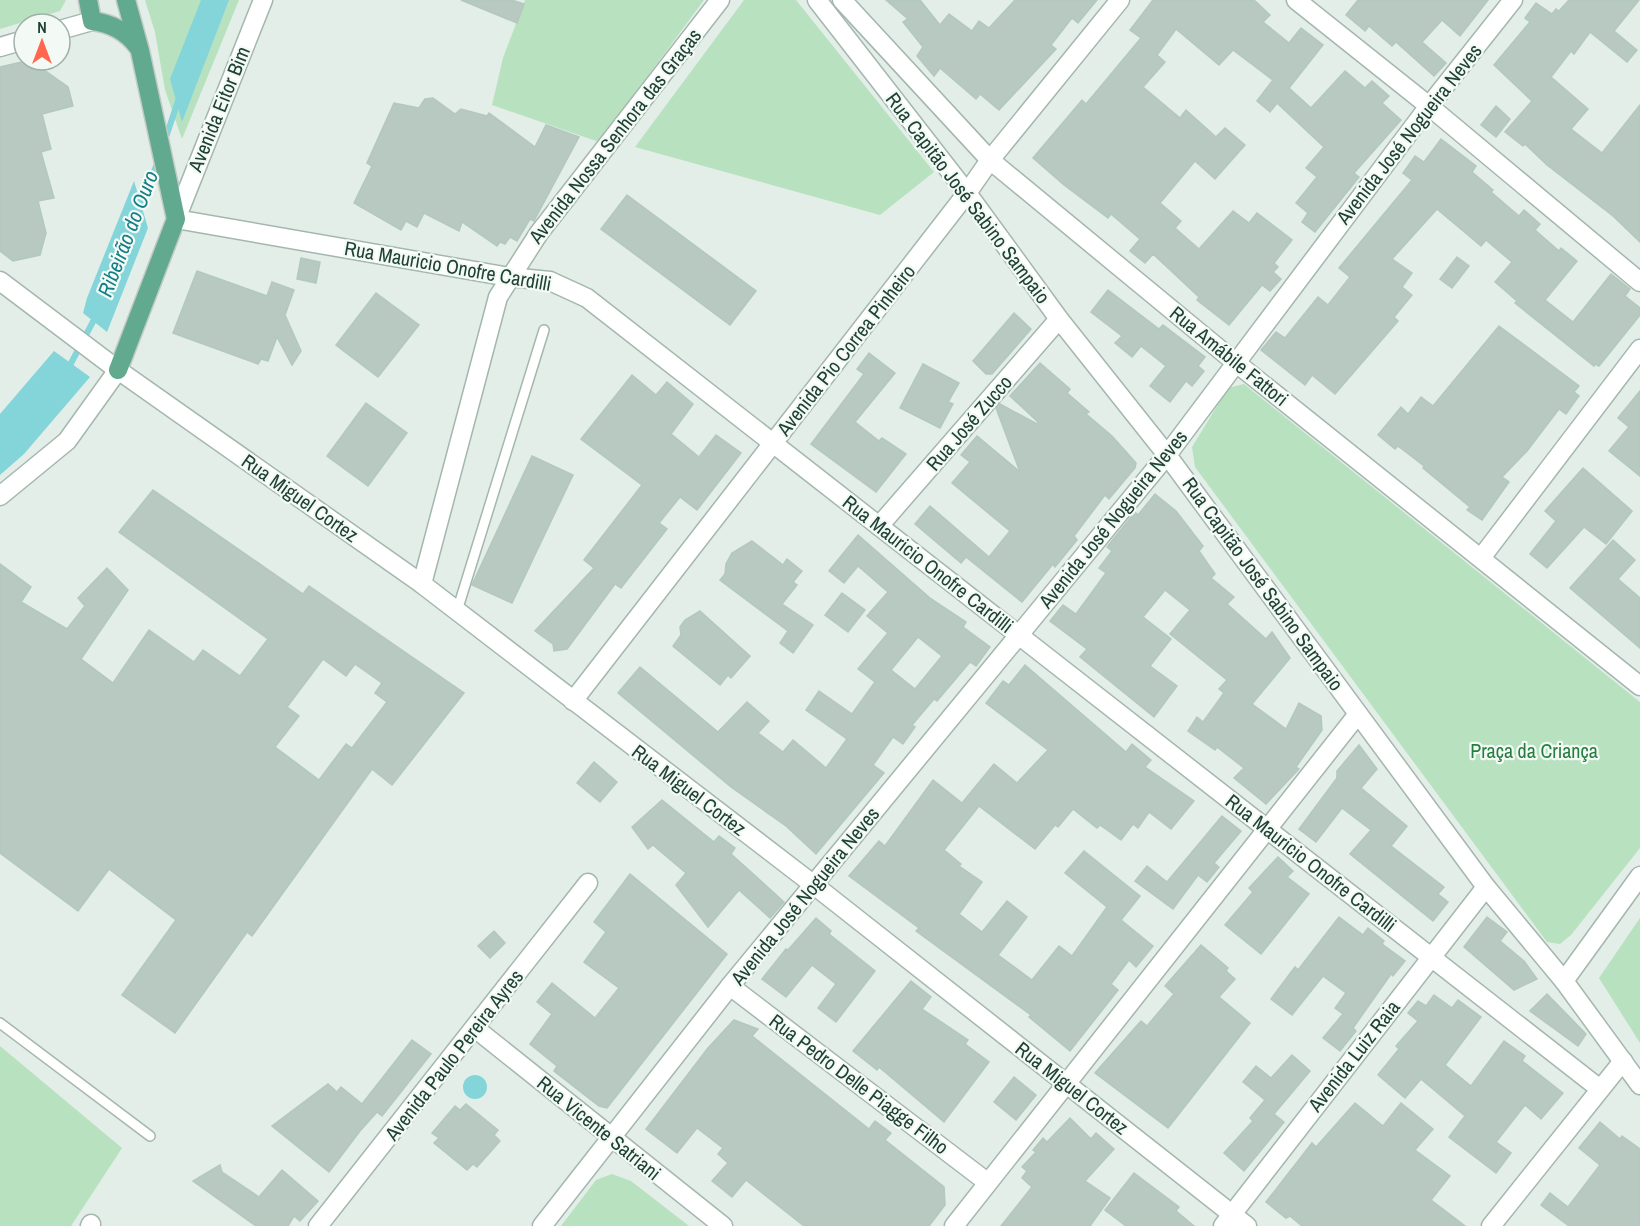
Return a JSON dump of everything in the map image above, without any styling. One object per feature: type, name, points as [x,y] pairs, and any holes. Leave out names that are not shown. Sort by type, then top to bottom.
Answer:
[{"type":"main road","points":[[88,0],[92,21],[106,22],[122,31],[140,51]]},
{"type":"main road","points":[[118,370],[145,294],[176,219],[140,51],[126,0]]},
{"type":"street","name":"Avenida Eitor Bim","points":[[176,219],[263,0]]},
{"type":"street","name":"Avenida Nossa Senhora das Graças","points":[[422,584],[498,297],[540,233],[720,0]]},
{"type":"street","name":"Rua Capitão José Sabino Sampaio","points":[[817,0],[967,193],[1059,319],[1167,455],[1486,887],[1564,981],[1640,1085]]},
{"type":"street","name":"Rua Amábile Fattori","points":[[842,0],[990,160],[1235,362],[1640,686]]},
{"type":"street","name":"Avenida Pio Correa Pinheiro","points":[[573,701],[967,193],[990,160],[1120,0]]},
{"type":"street","points":[[1296,0],[1429,106],[1640,282]]},
{"type":"street","name":"Avenida José Nogueira Neves","points":[[542,1226],[730,987],[1167,455],[1429,106],[1513,0]]},
{"type":"street","points":[[72,27],[92,21]]},
{"type":"street","name":"Rua Mauricio Onofre Cardilli","points":[[176,219],[509,277],[550,280],[587,298],[772,445],[1600,1089]]},
{"type":"street","name":"Rua Miguel Cortez","points":[[0,281],[118,370],[422,584],[814,885],[1066,1084],[1227,1220],[1247,1226]]},
{"type":"street","name":"Rua José Zucco","points":[[879,526],[1059,319]]},
{"type":"street","points":[[1481,558],[1640,349]]},
{"type":"street","points":[[0,496],[67,441],[118,370]]},
{"type":"street","points":[[954,1226],[1358,714]]},
{"type":"street","points":[[1564,981],[1640,876]]},
{"type":"street","name":"Avenida Paulo Pereira Ayres","points":[[318,1226],[476,1029],[588,883]]},
{"type":"street","name":"Avenida Luiz Raia","points":[[1227,1220],[1486,887]]},
{"type":"street","name":"Rua Pedro Delle Piagge Filho","points":[[730,987],[987,1182]]},
{"type":"street","name":"Rua Vicente Satriani","points":[[476,1029],[723,1226]]},
{"type":"street","points":[[1491,1226],[1623,1061]]},
{"type":"lane","points":[[457,611],[544,330]]},
{"type":"lane","points":[[0,1023],[150,1136]]},
{"type":"green space","points":[[0,0],[66,0],[60,11],[57,12],[12,12],[12,25],[0,29]]},
{"type":"green space","points":[[145,0],[239,0],[182,139],[165,90],[155,32]]},
{"type":"green space","points":[[525,0],[704,0],[599,142],[492,105],[503,58]]},
{"type":"green space","points":[[744,0],[796,0],[934,172],[880,215],[635,147]]},
{"type":"green space","name":"Praça da Criança","points":[[1244,384],[1640,702],[1640,848],[1571,935],[1560,944],[1547,942],[1195,467],[1192,447],[1228,388]]},
{"type":"green space","points":[[1640,918],[1640,1043],[1599,978]]},
{"type":"green space","points":[[0,1046],[122,1148],[71,1226],[0,1226]]},
{"type":"green space","points":[[612,1174],[631,1181],[689,1226],[561,1226],[596,1180]]},
{"type":"water","points":[[201,0],[229,0],[182,122],[170,79]]},
{"type":"water","points":[[134,181],[148,228],[107,332],[83,313]]},
{"type":"water","points":[[54,351],[90,377],[24,454],[0,475],[0,414]]},
{"type":"water","points":[[475,1075],[484,1078],[487,1087],[484,1096],[475,1099],[466,1096],[463,1087],[466,1078]]},
{"type":"building","points":[[461,0],[512,0],[524,4],[517,23]]},
{"type":"building","points":[[886,0],[920,0],[940,25],[949,14],[972,31],[979,21],[989,28],[1015,0],[1097,0],[1078,23],[1072,18],[1051,45],[1056,49],[999,110],[980,94],[976,99],[940,68],[934,76],[917,56],[923,47],[903,22],[908,19]]},
{"type":"building","points":[[1153,0],[1254,0],[1270,15],[1263,22],[1289,43],[1301,28],[1323,45],[1289,88],[1311,108],[1345,71],[1365,88],[1372,81],[1389,96],[1382,103],[1401,120],[1354,173],[1359,177],[1315,232],[1302,222],[1308,213],[1296,203],[1317,177],[1306,168],[1324,147],[1277,103],[1270,112],[1257,101],[1273,80],[1233,50],[1219,65],[1176,29],[1157,55],[1165,62],[1143,87],[1180,118],[1186,110],[1216,137],[1225,128],[1245,145],[1215,179],[1195,161],[1160,203],[1181,221],[1175,228],[1199,249],[1233,211],[1249,223],[1257,213],[1292,240],[1274,263],[1278,267],[1273,272],[1281,279],[1270,291],[1262,285],[1229,325],[1197,300],[1199,297],[1153,254],[1145,263],[1130,251],[1140,239],[1111,214],[1108,218],[1033,158],[1082,100],[1086,104],[1141,38],[1130,30]]},
{"type":"building","points":[[1358,0],[1488,0],[1460,36],[1442,20],[1422,42],[1446,63],[1434,76],[1396,42],[1392,46],[1369,26],[1365,31],[1346,15]]},
{"type":"building","points":[[1569,0],[1639,0],[1614,31],[1637,50],[1627,62],[1590,32],[1574,54],[1571,51],[1551,77],[1588,109],[1571,129],[1602,153],[1640,105],[1640,242],[1613,216],[1547,165],[1525,144],[1523,146],[1505,132],[1532,101],[1494,65],[1530,22],[1525,18],[1536,3],[1552,14],[1556,9],[1559,11]]},
{"type":"building","points":[[12,64],[12,72],[47,72],[68,87],[73,106],[42,114],[51,149],[41,152],[54,198],[38,201],[46,233],[40,255],[13,261],[0,251],[0,67]]},
{"type":"building","points":[[433,98],[455,114],[461,109],[487,116],[489,113],[535,147],[546,125],[579,137],[534,221],[530,219],[517,241],[510,237],[505,244],[500,242],[497,246],[462,222],[459,231],[424,213],[417,227],[406,221],[401,230],[354,203],[372,166],[367,163],[394,103],[419,108],[425,99]]},
{"type":"building","points":[[1496,106],[1510,119],[1496,137],[1481,125]]},
{"type":"building","points":[[1441,139],[1476,166],[1472,172],[1493,190],[1491,192],[1519,216],[1524,210],[1540,224],[1535,230],[1559,251],[1561,248],[1577,261],[1545,300],[1573,322],[1611,274],[1630,289],[1625,296],[1640,308],[1640,315],[1599,366],[1595,364],[1594,366],[1515,303],[1517,301],[1495,282],[1512,262],[1486,240],[1481,246],[1437,209],[1392,259],[1412,273],[1402,287],[1412,295],[1394,317],[1398,321],[1335,394],[1312,375],[1305,385],[1261,350],[1276,332],[1285,338],[1318,297],[1328,305],[1350,277],[1339,268],[1412,180],[1403,173],[1415,156],[1424,162]]},
{"type":"building","points":[[627,195],[756,291],[730,325],[601,229]]},
{"type":"building","points":[[1457,257],[1469,266],[1452,288],[1440,279]]},
{"type":"building","points":[[301,258],[320,262],[316,283],[297,279]]},
{"type":"building","points":[[197,271],[267,296],[272,282],[294,290],[285,315],[301,351],[292,365],[277,337],[268,361],[261,359],[258,364],[173,333]]},
{"type":"building","points":[[1108,290],[1159,329],[1163,325],[1205,357],[1198,366],[1204,371],[1192,386],[1186,381],[1170,402],[1150,386],[1166,366],[1141,346],[1132,357],[1115,343],[1122,336],[1091,312]]},
{"type":"building","points":[[376,293],[419,325],[378,377],[336,345]]},
{"type":"building","points":[[1014,313],[1031,329],[992,374],[986,374],[973,361]]},
{"type":"building","points":[[1499,326],[1579,386],[1574,392],[1579,396],[1566,414],[1559,409],[1527,451],[1502,477],[1509,482],[1482,520],[1467,510],[1470,507],[1423,468],[1424,466],[1398,446],[1395,449],[1378,435],[1401,407],[1408,414],[1421,397],[1433,406]]},
{"type":"building","points":[[869,353],[895,373],[855,422],[879,441],[882,438],[906,454],[876,492],[811,444],[864,374],[857,369]]},
{"type":"building","points":[[1040,363],[1070,389],[1067,393],[1089,412],[1086,414],[1112,436],[1136,463],[1135,468],[1109,499],[1105,495],[1074,536],[1077,540],[1055,567],[1053,564],[1022,602],[966,557],[961,563],[915,524],[930,506],[989,557],[1010,531],[952,483],[970,462],[961,455],[977,436],[1020,472],[996,408],[1000,404],[1037,424],[1038,422],[1010,396]]},
{"type":"building","points":[[923,364],[959,383],[948,402],[953,404],[940,428],[900,408]]},
{"type":"building","points":[[632,375],[656,395],[667,382],[693,404],[671,434],[699,457],[716,435],[741,453],[697,510],[680,497],[659,523],[667,529],[621,588],[615,584],[567,649],[554,651],[553,644],[535,631],[594,568],[584,560],[642,485],[581,439]]},
{"type":"building","points":[[1640,391],[1640,476],[1609,451],[1629,427],[1618,418]]},
{"type":"building","points":[[366,403],[407,433],[368,486],[327,456]]},
{"type":"building","points":[[532,456],[573,475],[512,603],[472,585]]},
{"type":"building","points":[[1583,468],[1632,511],[1606,544],[1584,527],[1547,568],[1530,554],[1556,521],[1545,511]]},
{"type":"building","points":[[153,490],[303,594],[309,586],[464,693],[392,785],[372,769],[252,936],[247,932],[175,1033],[122,995],[176,920],[109,869],[78,911],[0,853],[0,564],[31,587],[21,602],[67,629],[85,606],[78,598],[107,568],[128,590],[81,659],[113,683],[149,630],[194,662],[203,650],[240,676],[268,639],[119,532]],"holes":[[[323,659],[346,676],[355,664],[382,683],[375,693],[387,702],[352,748],[346,744],[319,780],[275,747],[299,716],[287,707]]]},
{"type":"building","points":[[1155,494],[1176,511],[1203,546],[1199,551],[1215,574],[1211,578],[1234,597],[1227,604],[1266,639],[1272,632],[1290,658],[1252,704],[1286,729],[1299,703],[1321,716],[1322,730],[1296,767],[1299,769],[1266,804],[1234,778],[1244,768],[1217,747],[1215,750],[1188,731],[1197,717],[1203,722],[1224,693],[1219,689],[1227,680],[1170,634],[1190,610],[1165,590],[1143,617],[1171,639],[1150,666],[1177,686],[1154,717],[1080,657],[1087,649],[1050,621],[1063,605],[1076,614],[1106,573],[1099,568],[1112,551],[1107,547],[1135,512],[1138,515]]},
{"type":"building","points":[[858,535],[930,598],[966,622],[963,627],[990,647],[976,666],[970,662],[937,701],[934,699],[912,725],[915,727],[903,744],[893,737],[873,765],[884,773],[816,854],[786,826],[731,787],[618,693],[640,667],[718,732],[747,702],[769,721],[758,733],[783,752],[793,740],[826,768],[847,739],[806,710],[819,691],[852,714],[875,682],[858,669],[888,633],[867,616],[888,592],[858,566],[844,583],[829,571]],"holes":[[[918,637],[942,656],[915,689],[891,670]]]},
{"type":"building","points":[[1613,540],[1635,560],[1618,579],[1640,598],[1640,648],[1570,588]]},
{"type":"building","points":[[752,541],[783,565],[787,559],[802,571],[793,582],[797,585],[782,604],[813,625],[793,653],[780,643],[788,631],[720,580],[725,574],[726,564],[732,553]]},
{"type":"building","points":[[842,593],[865,610],[848,632],[825,615]]},
{"type":"building","points":[[700,611],[750,656],[731,678],[728,675],[720,685],[673,646],[681,635],[680,627],[685,620]]},
{"type":"building","points":[[1025,665],[1126,752],[1132,744],[1151,760],[1145,767],[1194,801],[1171,829],[1149,812],[1138,828],[1133,824],[1121,840],[1100,825],[1097,828],[1073,809],[1058,827],[1055,825],[1035,849],[979,806],[944,850],[961,864],[959,866],[982,882],[959,914],[982,932],[1007,901],[1027,917],[998,955],[1032,980],[1059,946],[1072,956],[1107,907],[1065,873],[1084,851],[1140,896],[1121,920],[1153,946],[1136,967],[1129,960],[1111,984],[1118,990],[1070,1051],[1029,1017],[1031,1015],[916,931],[919,928],[849,876],[879,841],[885,846],[933,780],[962,803],[994,764],[1017,783],[1048,750],[986,703],[1003,681],[1009,685]]},
{"type":"building","points":[[1359,745],[1377,769],[1361,788],[1407,826],[1391,846],[1444,887],[1438,894],[1448,902],[1433,921],[1350,854],[1371,830],[1342,808],[1316,842],[1299,829],[1337,778],[1337,771]]},
{"type":"building","points":[[594,762],[617,782],[600,802],[577,783]]},
{"type":"building","points":[[662,800],[714,842],[719,836],[735,848],[731,854],[784,902],[770,918],[739,890],[708,927],[676,885],[686,873],[653,845],[648,849],[632,827]]},
{"type":"building","points":[[1222,816],[1241,831],[1214,863],[1219,867],[1207,882],[1198,875],[1173,909],[1135,881],[1147,866],[1167,882]]},
{"type":"building","points":[[1278,857],[1293,871],[1287,877],[1309,894],[1261,954],[1225,925],[1253,892],[1249,888]]},
{"type":"building","points":[[630,874],[727,954],[607,1108],[599,1106],[554,1071],[557,1066],[530,1044],[552,1014],[537,1002],[552,983],[595,1018],[619,988],[584,962],[606,932],[594,922]]},
{"type":"building","points":[[1339,917],[1363,935],[1368,928],[1384,941],[1382,944],[1405,961],[1393,976],[1391,974],[1353,1028],[1356,1031],[1340,1051],[1323,1038],[1343,1014],[1335,1008],[1346,993],[1323,976],[1292,1015],[1271,999],[1295,967],[1298,970]]},
{"type":"building","points":[[1487,917],[1507,932],[1500,941],[1524,961],[1537,979],[1514,990],[1464,947]]},
{"type":"building","points":[[816,918],[831,931],[829,934],[875,971],[836,1022],[818,1008],[836,984],[812,965],[786,997],[762,979],[786,949],[788,950]]},
{"type":"building","points":[[494,931],[505,943],[490,958],[478,946]]},
{"type":"building","points":[[1201,945],[1228,968],[1226,971],[1235,979],[1219,997],[1250,1023],[1168,1128],[1095,1073],[1141,1021],[1147,1026],[1174,994],[1165,986]]},
{"type":"building","points":[[911,981],[931,997],[922,1009],[968,1040],[965,1044],[989,1062],[944,1122],[879,1067],[877,1070],[853,1051]]},
{"type":"building","points":[[1547,994],[1586,1034],[1578,1046],[1530,1011]]},
{"type":"building","points":[[1434,995],[1452,1008],[1458,1000],[1481,1017],[1445,1065],[1471,1086],[1504,1041],[1525,1056],[1522,1061],[1563,1093],[1541,1119],[1525,1105],[1496,1142],[1511,1153],[1496,1173],[1449,1137],[1465,1116],[1421,1079],[1405,1098],[1378,1075],[1399,1049],[1396,1046],[1418,1021],[1408,1013],[1418,1001],[1426,1006]]},
{"type":"building","points":[[734,1020],[758,1029],[752,1036],[869,1129],[875,1121],[891,1133],[885,1140],[944,1187],[945,1205],[929,1226],[804,1226],[746,1180],[732,1197],[712,1181],[728,1163],[718,1154],[723,1148],[697,1128],[677,1153],[646,1129],[708,1048]]},
{"type":"building","points":[[412,1040],[431,1054],[382,1116],[377,1112],[329,1172],[272,1126],[328,1084],[337,1092],[341,1087],[362,1104]]},
{"type":"building","points":[[1292,1055],[1310,1071],[1274,1114],[1284,1122],[1244,1171],[1224,1153],[1253,1121],[1250,1118],[1265,1100],[1243,1082],[1256,1066],[1271,1078]]},
{"type":"building","points":[[1014,1077],[1036,1095],[1016,1120],[994,1102]]},
{"type":"building","points":[[1355,1103],[1383,1126],[1401,1103],[1433,1129],[1415,1150],[1450,1176],[1431,1200],[1465,1226],[1302,1226],[1290,1216],[1286,1218],[1266,1202],[1312,1143],[1316,1147]]},
{"type":"building","points":[[466,1104],[498,1130],[494,1135],[500,1141],[477,1167],[473,1164],[467,1170],[434,1143],[439,1138],[432,1133],[455,1106],[460,1110]]},
{"type":"building","points":[[1070,1118],[1091,1139],[1096,1133],[1114,1149],[1085,1181],[1110,1198],[1090,1226],[1001,1226],[1032,1187],[1022,1178],[1027,1171],[1022,1167],[1036,1152],[1033,1150],[1043,1138],[1047,1142]]},
{"type":"building","points":[[1600,1122],[1620,1139],[1622,1136],[1640,1149],[1640,1226],[1569,1226],[1541,1205],[1550,1193],[1568,1207],[1600,1165],[1579,1148]]},
{"type":"building","points":[[220,1165],[222,1172],[259,1197],[282,1170],[318,1201],[300,1221],[294,1216],[288,1226],[256,1226],[193,1181]]},
{"type":"building","points":[[1134,1173],[1179,1207],[1176,1211],[1194,1226],[1126,1226],[1105,1210]]},
{"type":"waterway","name":"Ribeirão do Ouro","points":[[165,140],[179,98]]},
{"type":"waterway","name":"Ribeirão do Ouro","points":[[138,213],[158,161]]},
{"type":"waterway","name":"Ribeirão do Ouro","points":[[68,369],[97,314]]}]
